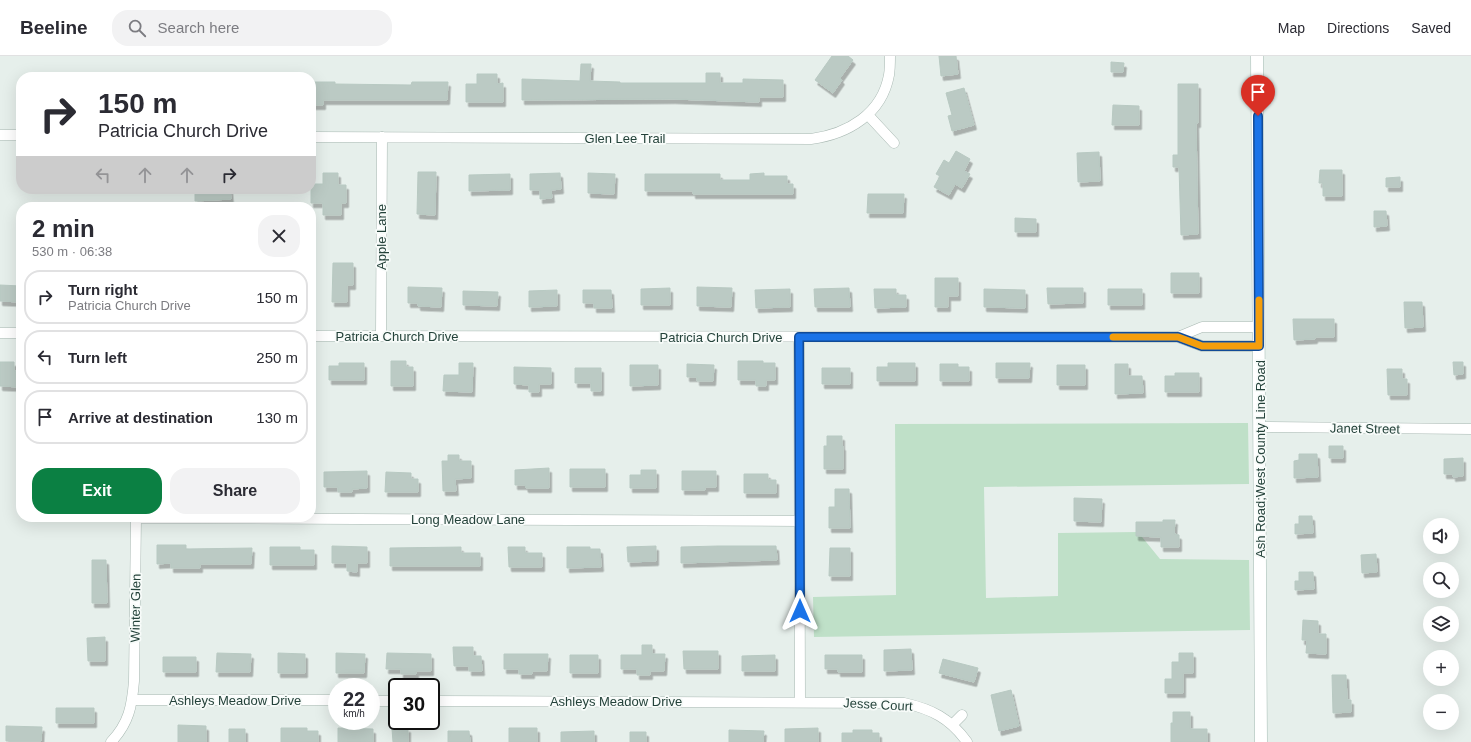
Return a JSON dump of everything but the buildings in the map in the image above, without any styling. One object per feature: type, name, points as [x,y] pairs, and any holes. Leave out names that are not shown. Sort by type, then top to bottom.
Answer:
[{"type":"main road","name":"Ash Road;West County Line Road","points":[[1257,56],[1261,742]]},
{"type":"street","name":"Glen Lee Trail","points":[[316,137],[811,139],[827,137],[855,125],[868,115],[877,103],[884,89],[889,75],[890,56]]},
{"type":"street","points":[[868,115],[894,143]]},
{"type":"street","points":[[0,135],[16,135]]},
{"type":"street","name":"Apple Lane","points":[[381,336],[382,137]]},
{"type":"street","name":"Patricia Church Drive","points":[[1178,337],[1202,327],[1259,327]]},
{"type":"street","points":[[0,333],[16,333]]},
{"type":"street","name":"Patricia Church Drive","points":[[316,336],[1178,337],[1202,346],[1259,346]]},
{"type":"street","points":[[799,337],[800,702]]},
{"type":"street","name":"Janet Street","points":[[1260,427],[1471,429]]},
{"type":"street","name":"Long Meadow Lane","points":[[316,518],[800,521]]},
{"type":"street","name":"Winter Glen","points":[[111,742],[122,729],[129,716],[132,700],[134,681],[136,522]]},
{"type":"street","name":"Ashleys Meadow Drive","points":[[132,700],[328,700]]},
{"type":"street","name":"Ashleys Meadow Drive","points":[[440,701],[800,702]]},
{"type":"street","name":"Jesse Court","points":[[800,702],[904,703],[929,709],[942,717],[952,725],[967,742]]},
{"type":"street","points":[[952,725],[962,715]]},
{"type":"green space","points":[[1248,423],[1249,484],[984,487],[986,598],[1058,596],[1058,533],[1138,532],[1160,559],[1249,560],[1250,630],[814,637],[813,597],[896,595],[895,424]]},
{"type":"slow traffic","points":[[1113,337],[1178,337],[1202,346],[1259,346],[1259,300]]},
{"type":"route","points":[[800,611],[799,337],[1178,337],[1202,346],[1259,346],[1258,116]]}]
